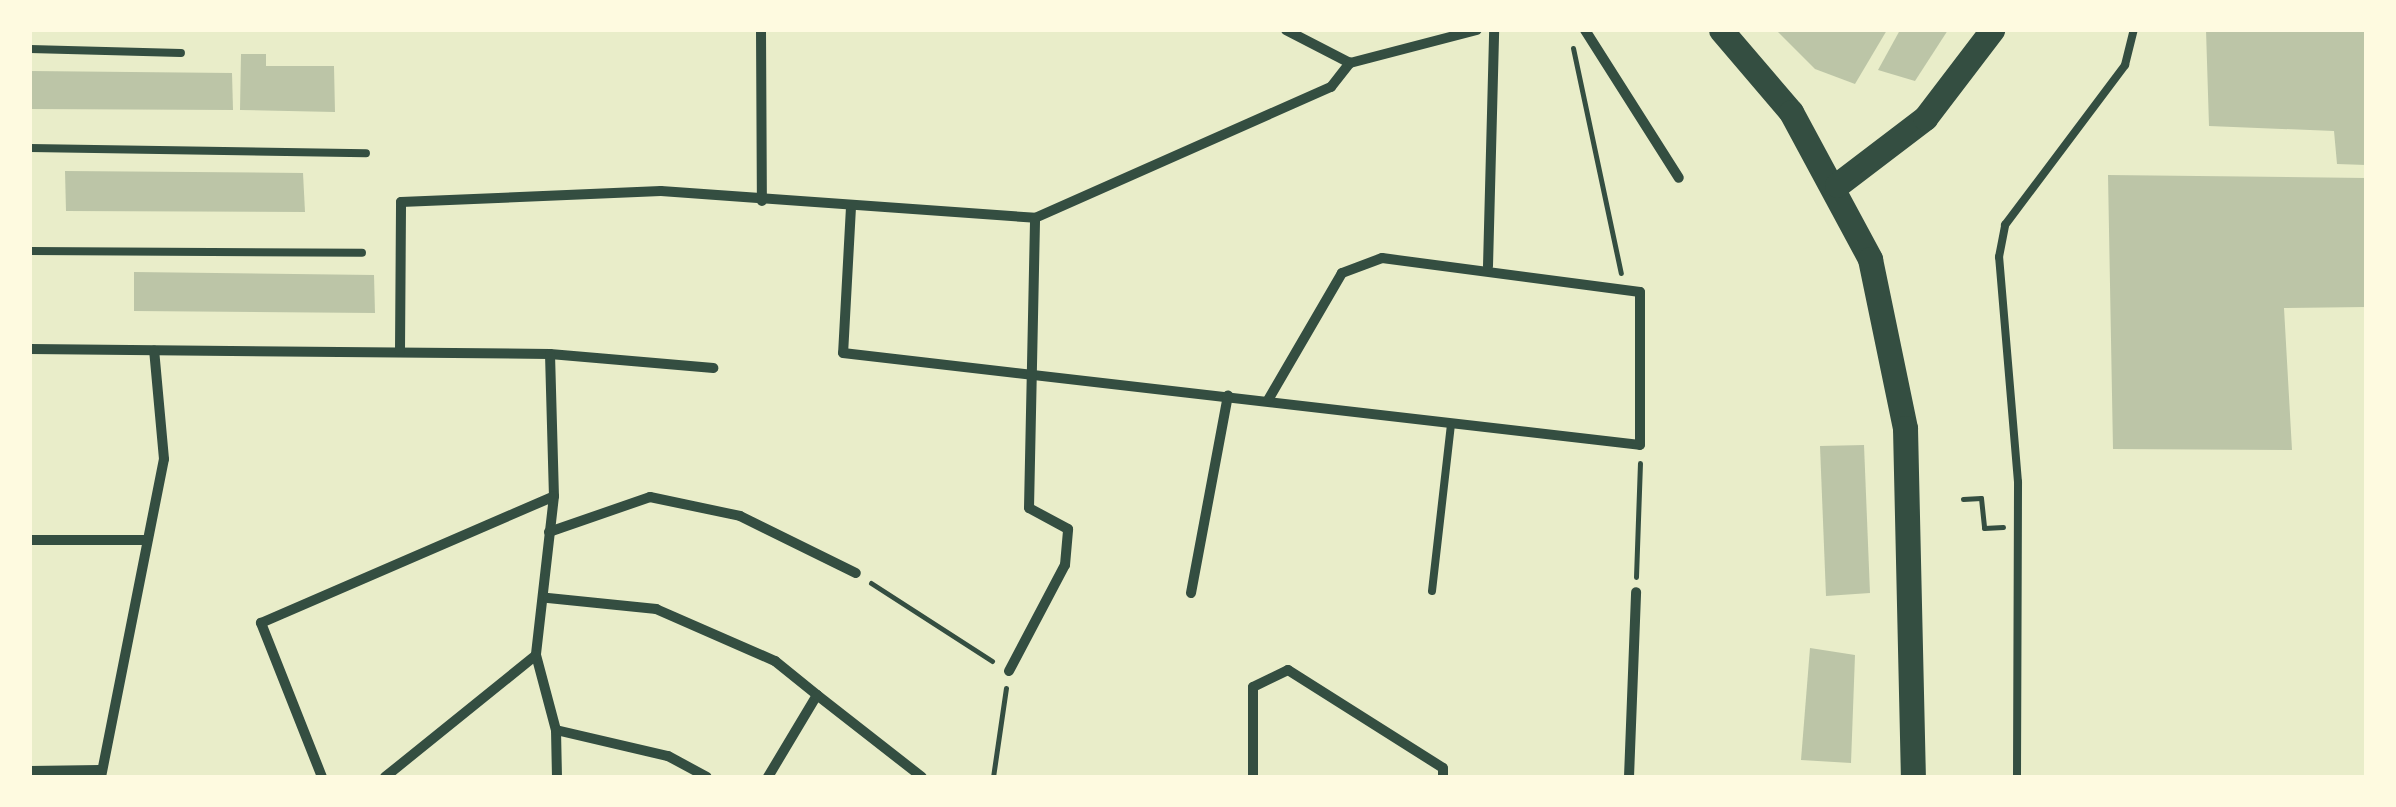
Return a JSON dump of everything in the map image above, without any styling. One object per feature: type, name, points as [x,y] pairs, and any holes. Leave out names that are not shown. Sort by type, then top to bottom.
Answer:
[{"type":"main road","points":[[1721,30],[1792,112],[1837,186],[1870,259],[1905,428],[1914,777]]},
{"type":"main road","points":[[1837,186],[1925,118],[1992,30]]},
{"type":"street","points":[[761,30],[762,202]]},
{"type":"street","points":[[1286,30],[1350,63]]},
{"type":"street","points":[[400,351],[401,202],[661,191],[762,202],[1035,218],[1331,87],[1350,63],[1477,30]]},
{"type":"street","points":[[1488,266],[1494,30]]},
{"type":"street","points":[[1584,30],[1679,178]]},
{"type":"street","points":[[851,207],[843,353],[1032,369],[1228,396],[1640,446],[1640,292],[1488,266],[1382,258],[1342,273],[1268,400]]},
{"type":"street","points":[[1009,671],[1065,565],[1068,529],[1028,508],[1035,218]]},
{"type":"street","points":[[30,348],[550,354],[714,368]]},
{"type":"street","points":[[30,771],[100,774],[164,459],[154,350]]},
{"type":"street","points":[[550,354],[554,496],[548,598],[536,655],[556,730],[557,777]]},
{"type":"street","points":[[1191,593],[1228,396]]},
{"type":"street","points":[[322,777],[261,623],[554,496]]},
{"type":"street","points":[[549,532],[650,497],[740,516],[856,573]]},
{"type":"street","points":[[30,540],[148,540]]},
{"type":"street","points":[[1629,777],[1636,592]]},
{"type":"street","points":[[548,598],[656,609],[775,660],[922,777]]},
{"type":"street","points":[[386,777],[536,655]]},
{"type":"street","points":[[1253,777],[1253,687],[1288,670],[1443,768],[1444,777]]},
{"type":"street","points":[[768,777],[817,695]]},
{"type":"street","points":[[556,730],[668,756],[707,777]]},
{"type":"lane","points":[[2017,777],[2018,526],[1999,256],[2004,225],[2125,65],[2134,30]]},
{"type":"lane","points":[[30,50],[181,52]]},
{"type":"lane","points":[[30,148],[366,153]]},
{"type":"lane","points":[[30,251],[362,253]]},
{"type":"lane","points":[[1432,591],[1451,424]]},
{"type":"path","points":[[1570,30],[1623,288]]},
{"type":"path","points":[[1636,592],[1640,446]]},
{"type":"path","points":[[1964,499],[1981,498],[1984,528],[2018,526]]},
{"type":"path","points":[[856,573],[1009,671],[993,777]]},
{"type":"building","points":[[1776,30],[1887,30],[1855,84],[1815,69]]},
{"type":"building","points":[[1900,30],[1948,30],[1915,81],[1878,70]]},
{"type":"building","points":[[2206,30],[2366,30],[2366,165],[2337,164],[2334,131],[2209,126]]},
{"type":"building","points":[[241,54],[266,54],[266,66],[334,66],[335,112],[240,110]]},
{"type":"building","points":[[30,71],[232,73],[233,110],[30,109]]},
{"type":"building","points":[[65,171],[303,173],[305,212],[66,211]]},
{"type":"building","points":[[2108,175],[2366,178],[2366,307],[2284,308],[2292,450],[2113,449]]},
{"type":"building","points":[[134,272],[374,275],[375,313],[134,311]]},
{"type":"building","points":[[1864,445],[1870,593],[1826,596],[1820,446]]},
{"type":"building","points":[[1810,648],[1855,655],[1851,763],[1801,760]]}]
